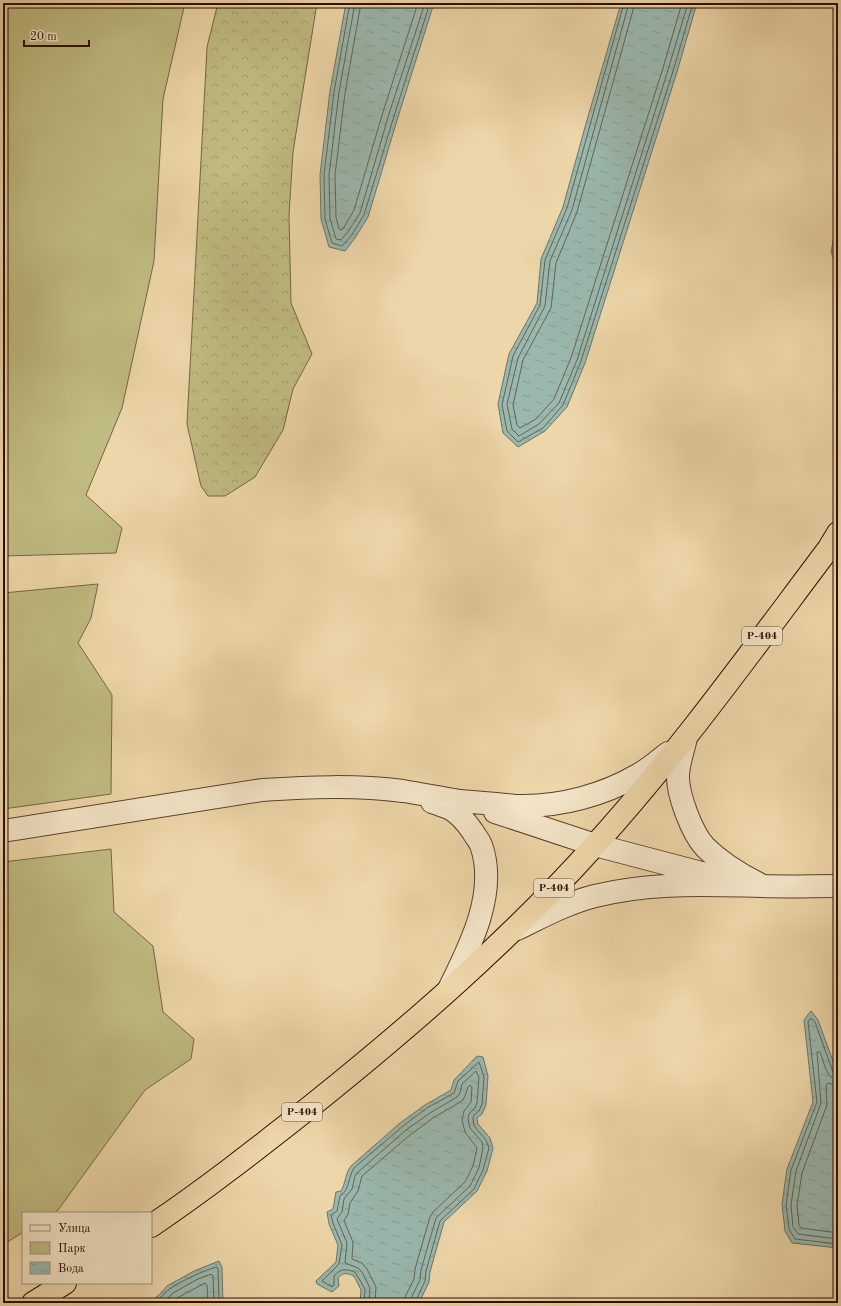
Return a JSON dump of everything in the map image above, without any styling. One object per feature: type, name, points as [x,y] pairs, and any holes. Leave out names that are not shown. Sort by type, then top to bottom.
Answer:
[{"type":"highway","name":"Р-404","points":[[152,1225],[188,1200],[301,1114],[354,1071],[448,991],[512,932],[595,845],[686,738],[838,534]]},
{"type":"highway","points":[[33,1303],[63,1284]]},
{"type":"street","points":[[3,831],[262,790],[303,787],[346,787],[403,791],[460,800],[522,806],[562,803],[616,786],[636,776],[686,738]]},
{"type":"street","points":[[686,738],[678,774],[683,803],[693,827],[704,847],[710,852],[743,875],[764,886]]},
{"type":"street","points":[[403,791],[450,809],[467,824],[481,844],[487,870],[484,899],[475,933],[448,991]]},
{"type":"street","points":[[460,800],[595,845],[689,870],[764,886]]},
{"type":"street","points":[[512,932],[557,909],[594,896],[644,887],[687,884],[838,886]]},
{"type":"green space","points":[[3,3],[185,3],[163,99],[154,261],[122,408],[86,495],[122,528],[116,553],[3,556]]},
{"type":"green space","points":[[218,3],[317,3],[293,152],[289,215],[291,303],[312,354],[293,389],[283,430],[255,477],[225,496],[208,496],[201,486],[187,424],[207,47]]},
{"type":"green space","points":[[98,584],[91,618],[78,643],[112,695],[111,794],[3,809],[3,593]]},
{"type":"green space","points":[[111,849],[114,912],[153,946],[163,1012],[194,1039],[191,1059],[145,1090],[58,1210],[55,1212],[22,1212],[22,1233],[3,1245],[3,862]]},
{"type":"water","points":[[346,3],[434,3],[368,217],[345,251],[329,247],[321,219],[320,175],[330,91]]},
{"type":"water","points":[[621,3],[697,3],[677,72],[585,363],[567,407],[545,431],[518,447],[503,433],[498,404],[509,354],[537,303],[541,259],[563,207]]},
{"type":"water","points":[[838,224],[838,271],[831,252],[835,230]]},
{"type":"water","points":[[811,1011],[818,1020],[838,1075],[838,1248],[792,1243],[785,1231],[782,1204],[787,1169],[813,1102],[804,1020]]},
{"type":"water","points":[[477,1056],[483,1057],[488,1076],[486,1105],[482,1114],[477,1118],[478,1124],[490,1138],[493,1148],[487,1171],[477,1191],[444,1222],[430,1272],[429,1282],[419,1303],[360,1303],[361,1290],[354,1276],[347,1274],[343,1274],[338,1278],[339,1286],[332,1292],[317,1284],[316,1281],[336,1262],[338,1245],[329,1224],[327,1212],[333,1209],[336,1192],[341,1191],[351,1166],[400,1123],[425,1105],[451,1090],[454,1080]]},
{"type":"water","points":[[219,1261],[222,1267],[223,1303],[148,1303],[159,1295],[167,1286],[194,1271]]}]
